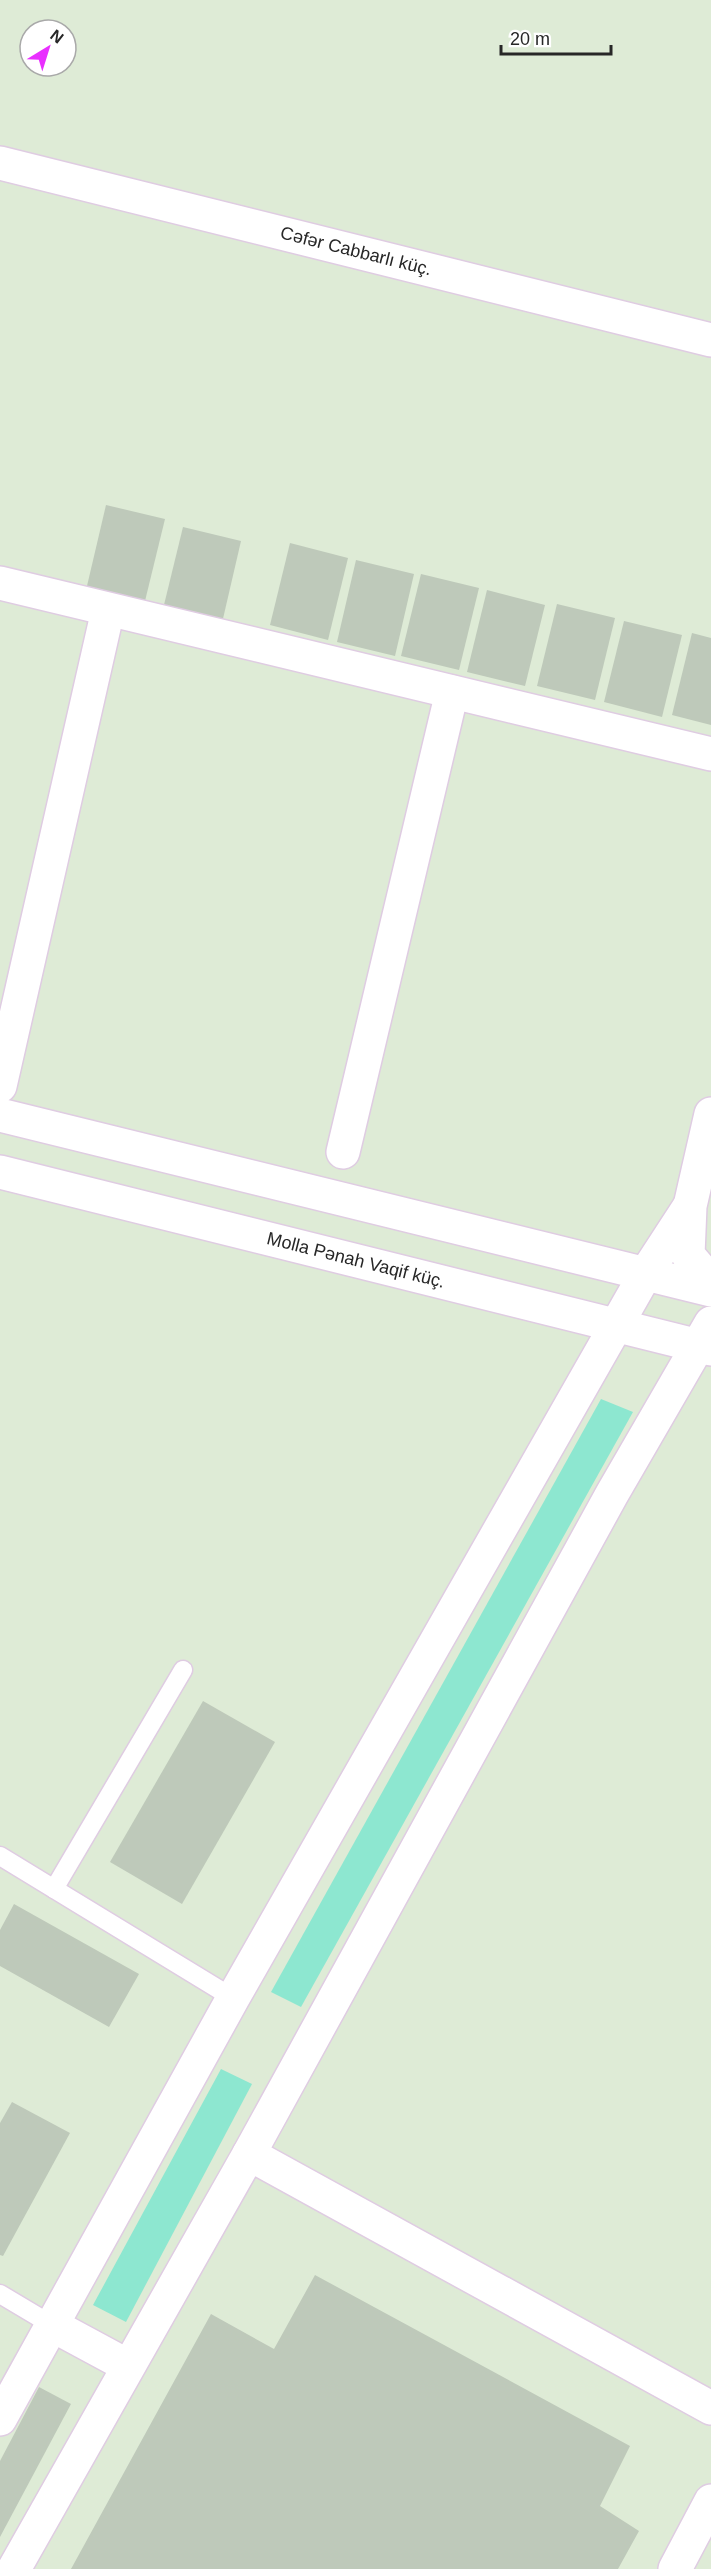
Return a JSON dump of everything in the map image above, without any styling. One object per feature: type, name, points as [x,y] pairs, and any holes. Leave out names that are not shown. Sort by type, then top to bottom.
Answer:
[{"type":"street","name":"Cəfər Cabbarlı küç.","points":[[0,163],[711,340]]},
{"type":"street","points":[[0,583],[711,754]]},
{"type":"street","points":[[0,1086],[108,610]]},
{"type":"street","points":[[344,1152],[452,692]]},
{"type":"street","points":[[711,1114],[690,1206],[688,1255],[711,1282]]},
{"type":"street","points":[[0,1115],[711,1290]]},
{"type":"street","name":"Molla Pənah Vaqif küç.","points":[[0,1172],[616,1324],[707,1339]]},
{"type":"street","points":[[0,2420],[233,1998],[616,1324],[690,1206]]},
{"type":"street","points":[[14,2569],[249,2154],[607,1504],[707,1339]]},
{"type":"street","points":[[249,2154],[711,2408]]},
{"type":"street","points":[[52,2325],[128,2366]]},
{"type":"street","points":[[675,2569],[711,2501]]},
{"type":"lane","points":[[54,1889],[183,1670]]},
{"type":"lane","points":[[0,1856],[233,1998]]},
{"type":"lane","points":[[0,2294],[52,2325]]},
{"type":"shaded area","points":[[601,1399],[633,1412],[301,2007],[271,1992]]},
{"type":"shaded area","points":[[221,2069],[252,2084],[126,2322],[93,2305]]},
{"type":"building","points":[[106,505],[165,519],[145,601],[87,586]]},
{"type":"building","points":[[183,527],[241,541],[222,623],[163,609]]},
{"type":"building","points":[[290,543],[348,558],[328,640],[270,625]]},
{"type":"building","points":[[356,560],[414,574],[395,656],[337,642]]},
{"type":"building","points":[[421,574],[479,588],[459,670],[401,656]]},
{"type":"building","points":[[487,590],[545,605],[525,686],[467,672]]},
{"type":"building","points":[[557,604],[615,618],[595,700],[537,686]]},
{"type":"building","points":[[624,621],[682,635],[662,717],[604,702]]},
{"type":"building","points":[[692,633],[711,638],[711,725],[672,715]]},
{"type":"building","points":[[203,1701],[275,1742],[182,1904],[110,1862]]},
{"type":"building","points":[[14,1904],[139,1974],[109,2027],[0,1966],[0,1930]]},
{"type":"building","points":[[12,2102],[70,2133],[3,2256],[0,2255],[0,2123]]},
{"type":"building","points":[[315,2275],[630,2446],[600,2506],[639,2531],[618,2569],[71,2569],[211,2314],[274,2349]]},
{"type":"building","points":[[39,2387],[71,2404],[0,2537],[0,2461]]}]
